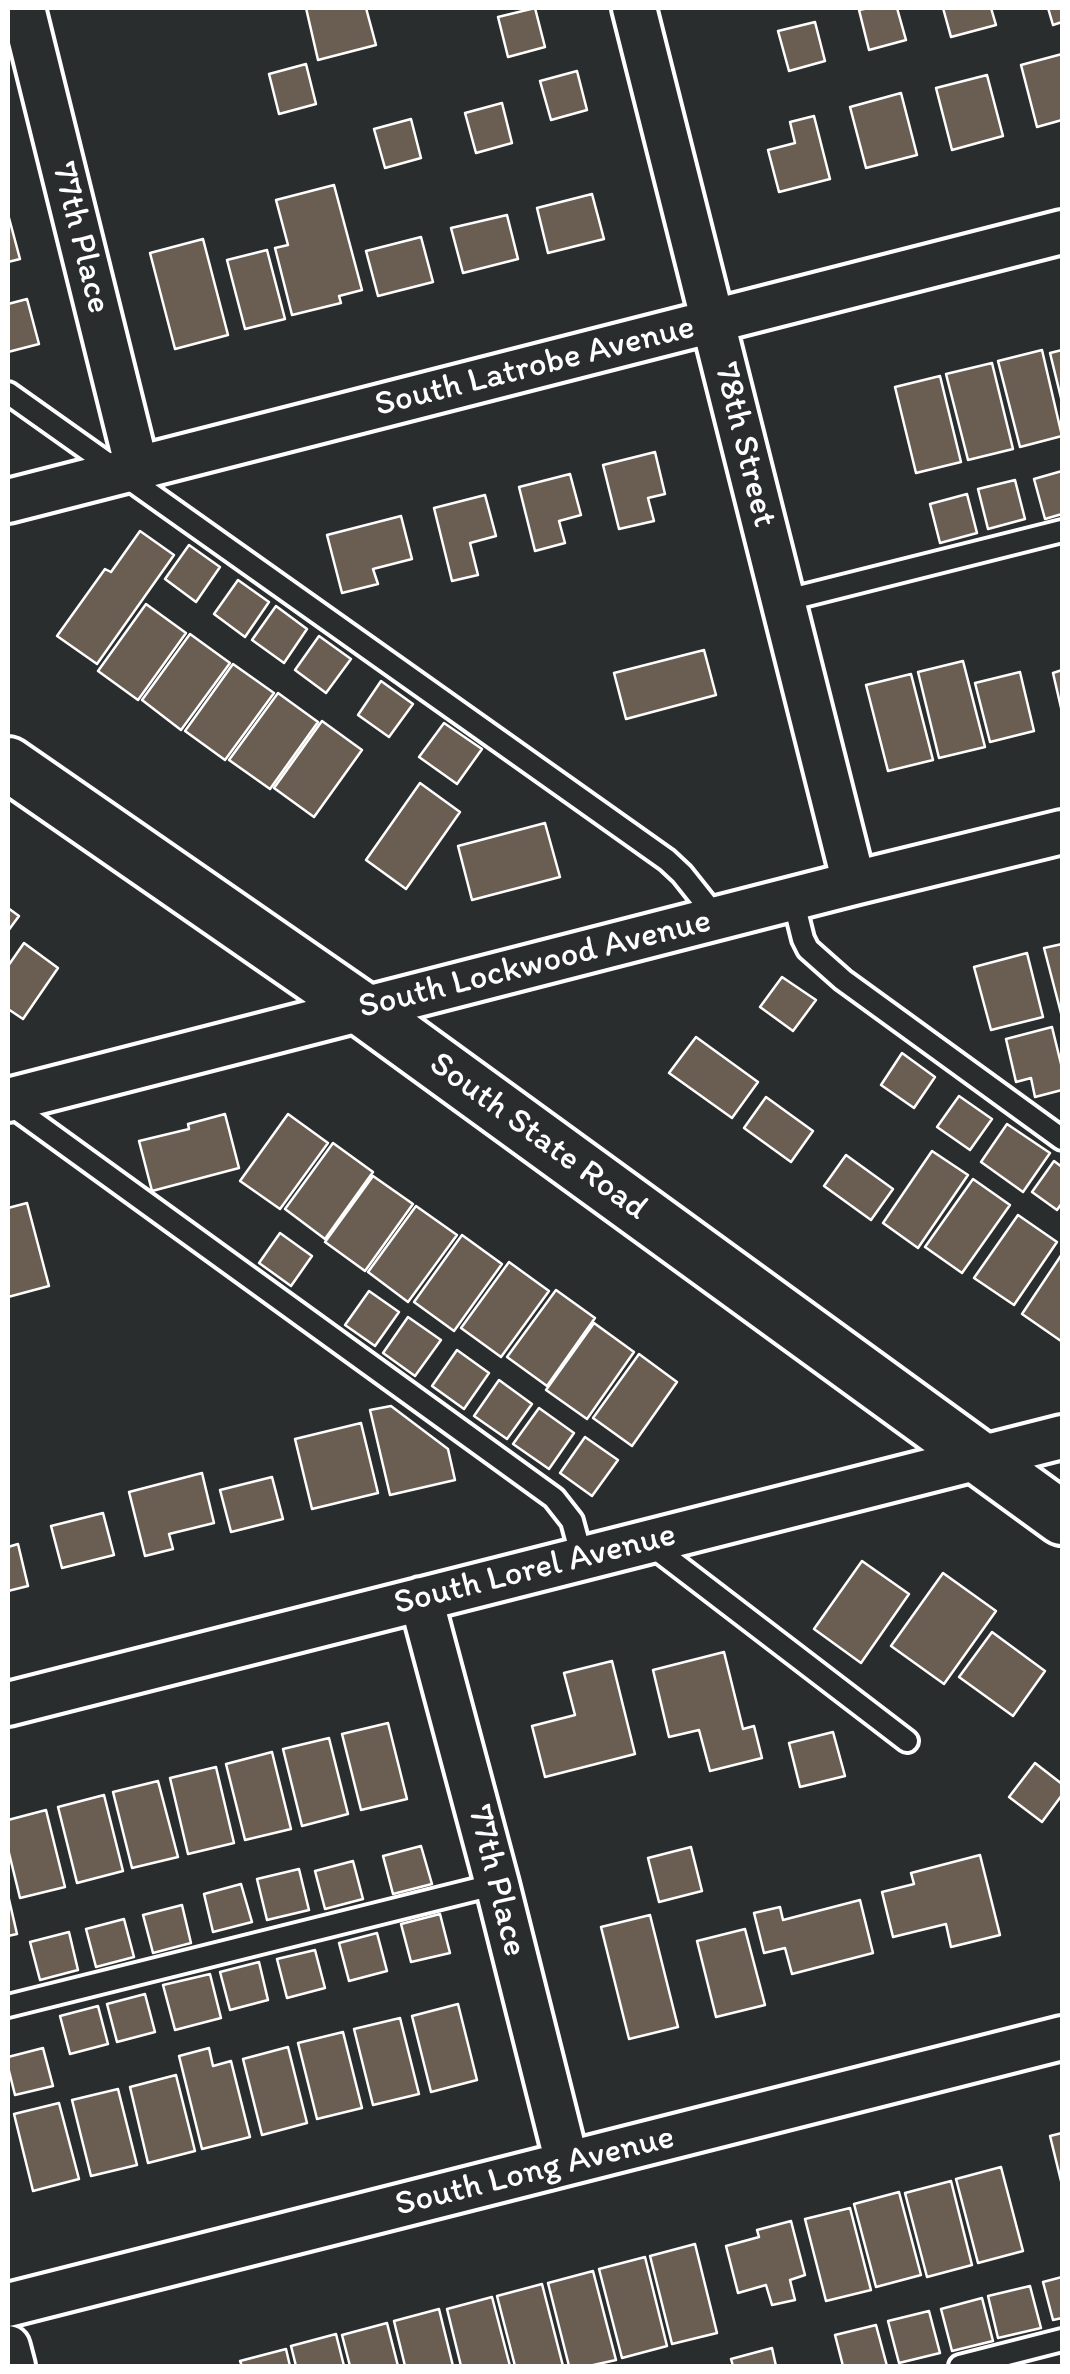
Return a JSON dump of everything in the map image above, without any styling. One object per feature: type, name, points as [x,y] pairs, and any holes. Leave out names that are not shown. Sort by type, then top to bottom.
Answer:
[{"type":"street","name":"77th Place","points":[[22,8],[128,470]]},
{"type":"street","name":"78th Street","points":[[634,8],[854,883]]},
{"type":"street","name":"South Latrobe Avenue","points":[[8,501],[1062,232]]},
{"type":"street","name":"South State Road","points":[[8,764],[362,1009],[1062,1518]]},
{"type":"street","name":"South Lockwood Avenue","points":[[8,1101],[1062,832]]},
{"type":"street","name":"South Lorel Avenue","points":[[8,1704],[1062,1436]]},
{"type":"street","name":"77th Place","points":[[421,1599],[567,2164]]},
{"type":"street","name":"South Long Avenue","points":[[8,2305],[1062,2038]]},
{"type":"street","points":[[8,2347],[13,2366]]},
{"type":"lane","points":[[8,393],[128,470],[667,860],[716,918]]},
{"type":"lane","points":[[783,601],[1062,531]]},
{"type":"lane","points":[[793,899],[808,949],[843,980],[1062,1140]]},
{"type":"lane","points":[[8,1101],[554,1498],[572,1522],[582,1558]]},
{"type":"lane","points":[[647,1542],[907,1741]]},
{"type":"lane","points":[[8,2006],[497,1884]]},
{"type":"lane","points":[[960,2366],[1062,2340]]},
{"type":"building","points":[[306,8],[366,8],[376,45],[318,60]]},
{"type":"building","points":[[535,8],[545,47],[508,57],[498,17]]},
{"type":"building","points":[[897,8],[906,40],[869,50],[859,10]]},
{"type":"building","points":[[943,8],[991,8],[996,25],[951,37]]},
{"type":"building","points":[[1048,8],[1062,8],[1062,22],[1053,25]]},
{"type":"building","points":[[815,22],[825,61],[789,71],[778,31]]},
{"type":"building","points":[[1062,54],[1062,120],[1037,127],[1021,65]]},
{"type":"building","points":[[306,64],[316,104],[279,114],[269,74]]},
{"type":"building","points":[[577,71],[587,110],[551,120],[540,81]]},
{"type":"building","points":[[987,75],[1003,136],[952,150],[936,88]]},
{"type":"building","points":[[901,93],[917,155],[866,168],[850,107]]},
{"type":"building","points":[[502,103],[512,143],[476,153],[465,113]]},
{"type":"building","points":[[814,116],[830,179],[779,192],[768,150],[795,143],[790,122]]},
{"type":"building","points":[[411,119],[421,158],[385,168],[374,129]]},
{"type":"building","points":[[334,185],[362,290],[339,296],[341,303],[292,315],[275,248],[288,245],[276,200]]},
{"type":"building","points":[[592,194],[604,239],[548,253],[537,208]]},
{"type":"building","points":[[507,215],[518,259],[463,273],[451,228]]},
{"type":"building","points":[[8,219],[20,259],[8,262]]},
{"type":"building","points":[[421,237],[433,282],[378,296],[366,251]]},
{"type":"building","points":[[203,239],[228,335],[175,349],[150,253]]},
{"type":"building","points":[[267,250],[285,319],[245,329],[227,260]]},
{"type":"building","points":[[27,299],[39,344],[8,352],[8,304]]},
{"type":"building","points":[[1042,350],[1062,436],[1020,447],[998,361]]},
{"type":"building","points":[[1062,350],[1062,402],[1050,353]]},
{"type":"building","points":[[992,363],[1013,449],[968,460],[946,374]]},
{"type":"building","points":[[940,376],[961,462],[916,473],[895,387]]},
{"type":"building","points":[[655,452],[665,494],[648,498],[654,521],[619,529],[603,465]]},
{"type":"building","points":[[1062,471],[1062,514],[1045,519],[1034,479]]},
{"type":"building","points":[[570,474],[581,515],[559,521],[565,543],[535,551],[519,487]]},
{"type":"building","points":[[1015,480],[1025,519],[988,529],[978,489]]},
{"type":"building","points":[[967,494],[977,533],[940,543],[930,504]]},
{"type":"building","points":[[485,495],[496,536],[470,543],[478,575],[452,581],[434,508]]},
{"type":"building","points":[[401,516],[412,559],[373,569],[378,584],[342,593],[327,535]]},
{"type":"building","points":[[140,531],[174,555],[97,664],[57,636],[105,569],[111,572]]},
{"type":"building","points":[[189,545],[220,567],[196,602],[165,579]]},
{"type":"building","points":[[238,580],[269,602],[245,637],[214,614]]},
{"type":"building","points":[[146,604],[186,633],[138,700],[98,671]]},
{"type":"building","points":[[276,606],[307,629],[284,663],[252,640]]},
{"type":"building","points":[[190,634],[230,663],[181,730],[142,700]]},
{"type":"building","points":[[319,636],[351,659],[326,693],[295,670]]},
{"type":"building","points":[[704,650],[716,695],[626,719],[614,673]]},
{"type":"building","points":[[963,661],[985,747],[939,758],[918,672]]},
{"type":"building","points":[[233,664],[274,693],[225,760],[185,731]]},
{"type":"building","points":[[1062,670],[1062,712],[1053,673]]},
{"type":"building","points":[[1020,672],[1034,731],[990,742],[975,683]]},
{"type":"building","points":[[911,674],[933,760],[888,771],[866,685]]},
{"type":"building","points":[[381,681],[413,704],[389,737],[358,715]]},
{"type":"building","points":[[278,693],[318,722],[270,789],[229,760]]},
{"type":"building","points":[[322,721],[362,750],[314,817],[274,788]]},
{"type":"building","points":[[444,723],[482,749],[457,784],[419,757]]},
{"type":"building","points":[[420,783],[460,812],[406,889],[366,860]]},
{"type":"building","points":[[545,823],[560,877],[472,900],[458,846]]},
{"type":"building","points":[[8,908],[19,916],[8,931]]},
{"type":"building","points":[[24,943],[58,968],[23,1019],[8,1009],[8,966]]},
{"type":"building","points":[[1062,944],[1062,1017],[1044,948]]},
{"type":"building","points":[[1027,953],[1043,1017],[991,1030],[974,967]]},
{"type":"building","points":[[782,977],[816,1000],[793,1031],[760,1007]]},
{"type":"building","points":[[1052,1027],[1062,1068],[1062,1090],[1035,1097],[1031,1078],[1016,1082],[1006,1039]]},
{"type":"building","points":[[696,1037],[758,1082],[732,1118],[669,1073]]},
{"type":"building","points":[[902,1053],[935,1077],[914,1108],[881,1085]]},
{"type":"building","points":[[959,1096],[992,1119],[970,1150],[937,1127]]},
{"type":"building","points":[[766,1097],[813,1131],[791,1162],[744,1128]]},
{"type":"building","points":[[225,1114],[239,1168],[152,1191],[139,1141],[189,1129],[188,1124]]},
{"type":"building","points":[[288,1114],[328,1143],[280,1209],[240,1181]]},
{"type":"building","points":[[1007,1124],[1050,1153],[1023,1192],[981,1162]]},
{"type":"building","points":[[333,1143],[373,1172],[325,1239],[285,1209]]},
{"type":"building","points":[[932,1151],[968,1175],[918,1248],[883,1223]]},
{"type":"building","points":[[846,1155],[893,1189],[871,1220],[824,1186]]},
{"type":"building","points":[[1054,1161],[1062,1167],[1062,1203],[1057,1210],[1032,1192]]},
{"type":"building","points":[[373,1176],[413,1204],[365,1271],[325,1242]]},
{"type":"building","points":[[973,1179],[1010,1205],[962,1273],[925,1247]]},
{"type":"building","points":[[27,1203],[49,1286],[8,1297],[8,1208]]},
{"type":"building","points":[[416,1206],[457,1235],[408,1302],[368,1272]]},
{"type":"building","points":[[1018,1215],[1057,1242],[1014,1305],[974,1278]]},
{"type":"building","points":[[280,1233],[312,1256],[291,1286],[259,1263]]},
{"type":"building","points":[[462,1235],[502,1264],[454,1331],[414,1302]]},
{"type":"building","points":[[1062,1254],[1062,1338],[1061,1341],[1022,1314]]},
{"type":"building","points":[[509,1262],[549,1291],[501,1357],[461,1328]]},
{"type":"building","points":[[556,1290],[595,1318],[547,1386],[507,1357]]},
{"type":"building","points":[[369,1291],[399,1312],[375,1346],[345,1325]]},
{"type":"building","points":[[408,1317],[441,1340],[415,1376],[383,1353]]},
{"type":"building","points":[[594,1323],[634,1352],[587,1419],[546,1390]]},
{"type":"building","points":[[457,1350],[489,1373],[464,1409],[432,1386]]},
{"type":"building","points":[[639,1354],[677,1382],[632,1446],[593,1418]]},
{"type":"building","points":[[499,1380],[532,1404],[507,1439],[474,1416]]},
{"type":"building","points":[[391,1406],[448,1449],[455,1480],[390,1495],[370,1410]]},
{"type":"building","points":[[539,1408],[574,1433],[549,1469],[513,1444]]},
{"type":"building","points":[[361,1423],[378,1493],[312,1509],[295,1439]]},
{"type":"building","points":[[585,1437],[618,1460],[592,1496],[560,1473]]},
{"type":"building","points":[[202,1473],[214,1523],[169,1534],[173,1549],[145,1556],[129,1492]]},
{"type":"building","points":[[272,1477],[283,1519],[231,1532],[220,1490]]},
{"type":"building","points":[[103,1513],[114,1555],[62,1568],[51,1526]]},
{"type":"building","points":[[18,1544],[28,1586],[8,1591],[8,1547]]},
{"type":"building","points":[[862,1561],[909,1594],[861,1663],[814,1629]]},
{"type":"building","points":[[943,1573],[996,1611],[944,1684],[891,1646]]},
{"type":"building","points":[[992,1632],[1045,1671],[1013,1716],[959,1677]]},
{"type":"building","points":[[724,1652],[743,1729],[754,1726],[762,1758],[710,1771],[699,1730],[669,1737],[653,1670]]},
{"type":"building","points":[[612,1661],[635,1754],[545,1777],[532,1726],[575,1715],[564,1673]]},
{"type":"building","points":[[388,1723],[407,1799],[361,1810],[342,1734]]},
{"type":"building","points":[[833,1732],[845,1776],[800,1787],[789,1743]]},
{"type":"building","points":[[329,1738],[348,1814],[302,1826],[283,1749]]},
{"type":"building","points":[[272,1752],[291,1829],[245,1840],[226,1764]]},
{"type":"building","points":[[1035,1763],[1062,1784],[1062,1795],[1042,1822],[1009,1797]]},
{"type":"building","points":[[216,1767],[234,1843],[188,1854],[170,1778]]},
{"type":"building","points":[[158,1781],[178,1857],[132,1868],[113,1792]]},
{"type":"building","points":[[104,1795],[123,1871],[77,1883],[58,1807]]},
{"type":"building","points":[[46,1810],[65,1887],[20,1898],[8,1849],[8,1820]]},
{"type":"building","points":[[421,1846],[432,1884],[393,1894],[383,1856]]},
{"type":"building","points":[[691,1847],[702,1891],[659,1902],[648,1858]]},
{"type":"building","points":[[980,1855],[1000,1935],[951,1947],[946,1924],[893,1937],[882,1892],[914,1884],[911,1873]]},
{"type":"building","points":[[353,1861],[363,1899],[325,1909],[315,1871]]},
{"type":"building","points":[[299,1869],[309,1910],[267,1920],[257,1879]]},
{"type":"building","points":[[241,1884],[252,1922],[213,1932],[204,1894]]},
{"type":"building","points":[[8,1895],[17,1934],[8,1936]]},
{"type":"building","points":[[860,1900],[873,1953],[792,1974],[785,1948],[764,1953],[754,1913],[780,1907],[783,1920]]},
{"type":"building","points":[[182,1905],[191,1943],[153,1953],[143,1915]]},
{"type":"building","points":[[440,1914],[450,1953],[411,1962],[401,1924]]},
{"type":"building","points":[[650,1915],[678,2027],[629,2039],[601,1927]]},
{"type":"building","points":[[124,1919],[134,1957],[96,1967],[86,1929]]},
{"type":"building","points":[[745,1929],[765,2005],[716,2017],[697,1941]]},
{"type":"building","points":[[69,1932],[78,1970],[40,1980],[30,1942]]},
{"type":"building","points":[[377,1933],[387,1971],[349,1981],[339,1943]]},
{"type":"building","points":[[315,1950],[325,1988],[287,1998],[277,1959]]},
{"type":"building","points":[[259,1962],[268,2000],[230,2010],[220,1972]]},
{"type":"building","points":[[210,1974],[221,2018],[175,2030],[163,1985]]},
{"type":"building","points":[[145,1994],[155,2032],[117,2042],[107,2004]]},
{"type":"building","points":[[458,2004],[477,2080],[431,2092],[412,2016]]},
{"type":"building","points":[[98,2006],[108,2044],[70,2054],[60,2016]]},
{"type":"building","points":[[400,2018],[419,2094],[373,2105],[354,2029]]},
{"type":"building","points":[[343,2032],[362,2108],[317,2119],[298,2043]]},
{"type":"building","points":[[288,2047],[307,2123],[262,2135],[243,2059]]},
{"type":"building","points":[[43,2048],[53,2086],[15,2095],[8,2057]]},
{"type":"building","points":[[209,2048],[213,2066],[231,2061],[250,2137],[202,2149],[179,2056]]},
{"type":"building","points":[[176,2075],[195,2151],[148,2163],[130,2087]]},
{"type":"building","points":[[118,2089],[137,2165],[91,2176],[72,2100]]},
{"type":"building","points":[[59,2103],[79,2179],[33,2191],[14,2114]]},
{"type":"building","points":[[1062,2133],[1062,2185],[1050,2136]]},
{"type":"building","points":[[1001,2167],[1023,2251],[978,2263],[956,2179]]},
{"type":"building","points":[[951,2181],[972,2265],[927,2277],[905,2193]]},
{"type":"building","points":[[899,2192],[921,2275],[876,2287],[854,2204]]},
{"type":"building","points":[[850,2208],[871,2290],[826,2301],[805,2219]]},
{"type":"building","points":[[791,2221],[805,2275],[790,2280],[795,2300],[772,2305],[766,2285],[738,2293],[726,2246],[759,2237],[757,2230]]},
{"type":"building","points":[[695,2244],[717,2333],[672,2344],[650,2256]]},
{"type":"building","points":[[645,2257],[667,2346],[622,2358],[599,2269]]},
{"type":"building","points":[[593,2271],[616,2360],[569,2366],[548,2283]]},
{"type":"building","points":[[1062,2277],[1062,2318],[1053,2320],[1043,2282]]},
{"type":"building","points":[[542,2284],[563,2366],[515,2366],[497,2296]]},
{"type":"building","points":[[1030,2286],[1041,2328],[998,2338],[988,2296]]},
{"type":"building","points":[[492,2297],[510,2366],[461,2366],[447,2309]]},
{"type":"building","points":[[982,2298],[993,2341],[952,2351],[941,2309]]},
{"type":"building","points":[[439,2309],[453,2366],[405,2366],[394,2321]]},
{"type":"building","points":[[929,2311],[940,2353],[899,2363],[888,2321]]},
{"type":"building","points":[[387,2323],[398,2366],[350,2366],[342,2335]]},
{"type":"building","points":[[876,2325],[887,2366],[843,2366],[835,2335]]},
{"type":"building","points":[[336,2334],[344,2366],[296,2366],[291,2346]]},
{"type":"building","points":[[772,2348],[776,2366],[733,2366],[731,2359]]},
{"type":"building","points":[[286,2349],[290,2366],[242,2366],[240,2361]]}]
